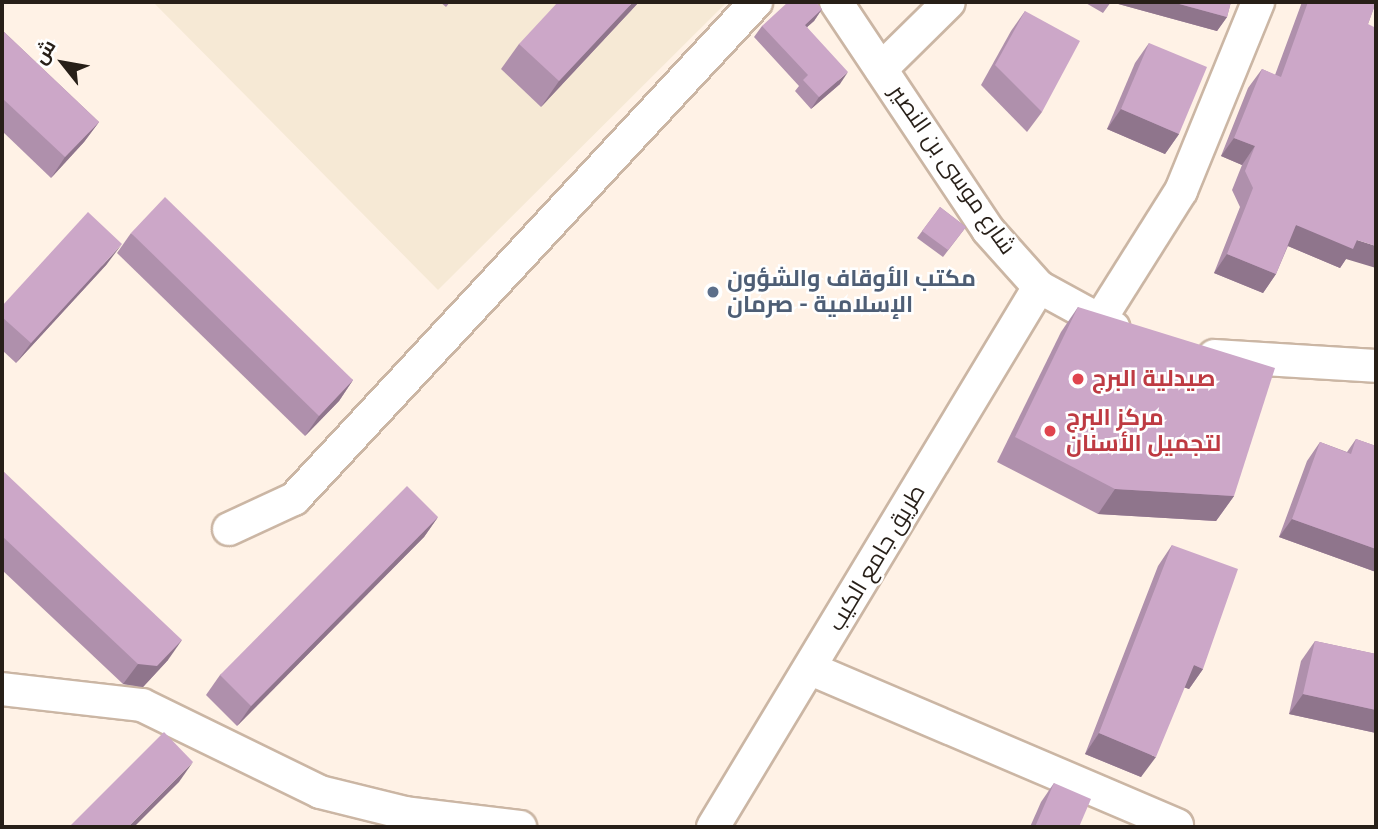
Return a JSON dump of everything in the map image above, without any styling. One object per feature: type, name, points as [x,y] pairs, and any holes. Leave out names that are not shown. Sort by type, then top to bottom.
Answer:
[{"type":"street","points":[[229,529],[294,499],[756,2]]},
{"type":"street","name":"شارع موسى بن النصير","points":[[836,2],[988,230],[1039,287],[1099,321],[1142,341]]},
{"type":"street","points":[[881,69],[949,2]]},
{"type":"street","points":[[1099,321],[1181,191],[1258,2]]},
{"type":"street","name":"طريق جامع الكيب","points":[[713,827],[811,669],[1039,287]]},
{"type":"street","points":[[1179,349],[1282,364],[1376,366]]},
{"type":"street","points":[[811,669],[1177,825]]},
{"type":"street","points":[[2,688],[131,702],[320,792],[405,813],[520,827]]},
{"type":"shaded area","points":[[153,2],[727,2],[438,290]]},
{"type":"building","points":[[558,2],[633,2],[559,81],[519,44]]},
{"type":"building","points":[[788,2],[816,2],[822,9],[805,25],[848,72],[819,97],[803,80],[808,75],[762,26]]},
{"type":"building","points":[[1172,2],[1231,2],[1227,17]]},
{"type":"building","points":[[1308,2],[1376,2],[1368,24],[1376,28],[1376,246],[1357,240],[1353,249],[1296,225],[1276,274],[1227,254],[1253,188],[1245,171],[1255,146],[1234,138],[1262,69],[1281,77]]},
{"type":"building","points":[[1025,11],[1080,41],[1042,112],[995,65]]},
{"type":"building","points":[[2,30],[99,122],[65,157],[2,98]]},
{"type":"building","points":[[1149,43],[1207,67],[1179,134],[1121,109]]},
{"type":"building","points":[[165,197],[353,380],[319,416],[131,233]]},
{"type":"building","points":[[940,207],[966,227],[948,250],[922,231]]},
{"type":"building","points":[[88,212],[122,244],[31,343],[2,317],[2,306]]},
{"type":"building","points":[[1078,307],[1275,368],[1234,496],[1115,489],[1015,437]]},
{"type":"building","points":[[1356,439],[1376,446],[1376,549],[1292,519],[1320,442],[1351,454]]},
{"type":"building","points":[[2,470],[182,640],[157,666],[138,664],[2,536]]},
{"type":"building","points":[[407,486],[438,517],[251,706],[220,675]]},
{"type":"building","points":[[1172,545],[1238,569],[1203,669],[1194,665],[1156,757],[1099,733]]},
{"type":"building","points":[[1315,641],[1376,654],[1376,710],[1303,694]]},
{"type":"building","points":[[164,732],[193,762],[128,827],[69,827]]},
{"type":"building","points":[[1054,783],[1091,799],[1079,827],[1035,827]]},
{"type":"place","name":"مكتب الأوقاف والشؤون الإسلامية - صرمان","points":[[713,292]]},
{"type":"place","name":"صيدلية البرج","points":[[1078,379]]},
{"type":"place","name":"مركز البرج لتجميل الأسنان","points":[[1050,431]]}]
